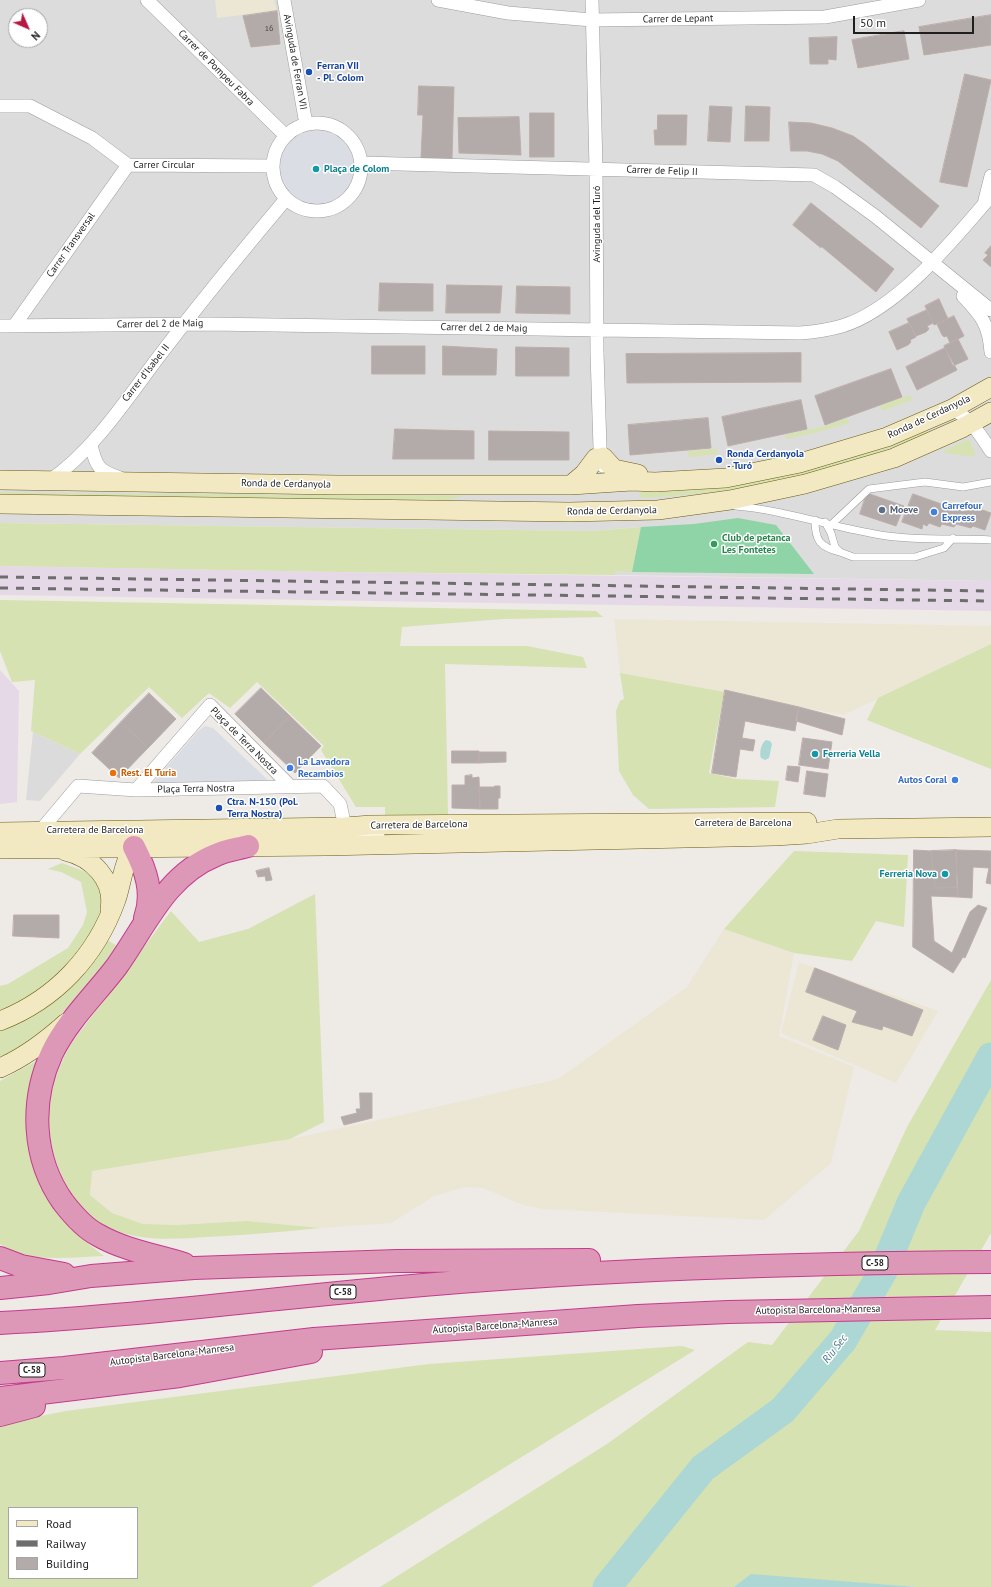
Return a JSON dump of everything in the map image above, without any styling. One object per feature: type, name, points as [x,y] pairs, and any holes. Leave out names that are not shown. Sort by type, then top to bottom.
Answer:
[{"type":"highway","points":[[194,1268],[123,1246],[96,1235],[76,1218],[51,1182],[40,1152],[37,1121],[40,1087],[53,1052],[60,1039],[116,966],[167,891],[191,869],[215,855],[248,846]]},
{"type":"highway","points":[[134,847],[143,865],[148,885],[149,901],[141,929]]},
{"type":"highway","points":[[0,1258],[34,1269],[91,1276]]},
{"type":"highway","points":[[0,1288],[49,1283],[91,1276],[194,1268],[397,1261],[580,1260],[687,1268]]},
{"type":"highway","name":"C-58","points":[[0,1323],[117,1314],[425,1284],[608,1272],[846,1263],[991,1262]]},
{"type":"highway","name":"Autopista Barcelona-Manresa","points":[[0,1373],[64,1368],[314,1339],[638,1316],[728,1312],[991,1307]]},
{"type":"highway","points":[[0,1415],[24,1407],[82,1399],[180,1376],[365,1341],[386,1333]]},
{"type":"highway","points":[[0,1398],[180,1376]]},
{"type":"main road","name":"Ronda de Cerdanyola","points":[[0,480],[338,485],[571,485],[600,482],[655,482],[726,478],[800,463],[887,438],[952,409],[991,386]]},
{"type":"main road","name":"Ronda de Cerdanyola","points":[[0,504],[435,511],[569,512],[658,510],[739,498],[805,484],[894,458],[972,423],[991,412]]},
{"type":"main road","points":[[571,485],[584,474],[599,454],[614,469],[636,474],[708,467],[726,478]]},
{"type":"main road","name":"Ronda de Cerdanyola","points":[[600,482],[618,500],[668,502],[739,498]]},
{"type":"main road","name":"Ronda de Cerdanyola","points":[[435,511],[464,501],[582,501],[597,491],[600,482]]},
{"type":"main road","name":"Carretera de Barcelona","points":[[4,832],[41,830],[213,830],[371,826],[807,822],[838,829]]},
{"type":"main road","points":[[550,842],[572,834],[596,832],[611,823],[620,829],[675,833],[689,838]]},
{"type":"main road","name":"Carretera de Barcelona","points":[[0,849],[550,842],[807,834],[838,829],[991,827]]},
{"type":"main road","points":[[0,1021],[14,1016],[51,993],[66,980],[92,950],[109,917],[116,899],[124,869],[134,847],[146,839],[187,836],[213,830]]},
{"type":"main road","points":[[4,832],[32,838],[59,841],[116,839],[127,842],[134,847]]},
{"type":"main road","points":[[52,848],[70,852],[88,860],[100,872],[107,883],[111,896],[109,917]]},
{"type":"main road","points":[[0,1068],[40,1045],[87,1002]]},
{"type":"street","name":"Carrer de Pompeu Fabra","points":[[147,0],[286,136]]},
{"type":"street","name":"Avinguda de Ferran VII","points":[[284,0],[306,124]]},
{"type":"street","name":"Carrer de Lepant","points":[[438,0],[508,13],[592,20],[825,17],[919,0]]},
{"type":"street","name":"Avinguda del Turó","points":[[592,0],[600,482]]},
{"type":"street","name":"Carrer Circular","points":[[0,106],[30,106],[92,138],[128,164],[273,166]]},
{"type":"street","points":[[318,123],[331,125],[343,131],[352,140],[359,151],[362,163],[360,179],[354,192],[343,204],[329,210],[314,212],[299,208],[286,199],[278,190],[274,178],[273,166],[277,150],[286,136],[295,129],[306,124],[318,123]]},
{"type":"street","name":"Carrer de Felip II","points":[[362,163],[814,175],[835,187],[875,216],[991,310]]},
{"type":"street","name":"Carrer Transversal","points":[[14,326],[128,164]]},
{"type":"street","points":[[988,200],[991,176]]},
{"type":"street","name":"Carrer d'Isabel II","points":[[49,480],[62,472],[91,445],[184,324],[286,199]]},
{"type":"street","name":"Carrer del 2 de Maig","points":[[14,326],[184,324],[800,333],[820,331],[843,325],[884,305],[932,263],[988,200]]},
{"type":"street","name":"Carrer de Felip II","points":[[932,263],[972,305],[985,322],[990,336],[991,352]]},
{"type":"street","points":[[0,326],[14,326]]},
{"type":"street","points":[[952,409],[962,414],[972,423],[991,451]]},
{"type":"street","points":[[91,445],[94,458],[98,466],[105,473],[131,482]]},
{"type":"street","name":"Plaça de Terra Nostra","points":[[136,790],[210,705],[291,787]]},
{"type":"street","name":"Plaça Terra Nostra","points":[[41,830],[78,786],[136,790],[323,786],[340,804],[345,827]]},
{"type":"lane","points":[[829,523],[869,489],[925,482],[963,487],[991,482]]},
{"type":"lane","points":[[708,503],[749,507],[875,534],[901,537],[991,540]]},
{"type":"lane","points":[[815,520],[815,529],[819,542],[826,549],[853,557],[915,557],[944,548],[953,538]]},
{"type":"lane","points":[[829,523],[835,547],[840,552]]},
{"type":"lane","points":[[345,827],[363,835],[405,839],[418,844]]},
{"type":"shaded area","points":[[0,0],[991,0],[991,581],[615,575],[614,571],[632,571],[640,527],[592,531],[0,523]]},
{"type":"shaded area","points":[[215,0],[274,0],[277,11],[217,18]]},
{"type":"shaded area","name":"Plaça de Colom","points":[[325,130],[344,139],[353,157],[353,174],[349,189],[334,202],[312,205],[294,198],[281,183],[279,164],[285,147],[305,133]]},
{"type":"shaded area","points":[[0,566],[991,581],[991,611],[0,595]]},
{"type":"shaded area","points":[[614,619],[991,626],[991,644],[844,715],[620,673]]},
{"type":"shaded area","points":[[0,670],[19,691],[17,802],[0,804]]},
{"type":"shaded area","points":[[205,726],[213,728],[270,782],[151,785],[197,732]]},
{"type":"shaded area","points":[[33,732],[80,754],[40,801],[26,800]]},
{"type":"shaded area","points":[[724,929],[794,953],[779,1036],[854,1067],[831,1163],[764,1220],[543,1209],[523,1205],[483,1188],[465,1187],[434,1196],[391,1223],[320,1228],[247,1221],[176,1225],[143,1224],[112,1213],[90,1195],[91,1171],[290,1139],[558,1079],[687,987]]},
{"type":"shaded area","points":[[799,962],[938,1011],[896,1083],[781,1033]]},
{"type":"green space","points":[[910,395],[912,400],[882,411],[880,406]]},
{"type":"green space","points":[[848,418],[849,423],[814,433],[787,439],[785,435],[825,426]]},
{"type":"green space","points":[[924,426],[928,433],[887,449],[845,463],[781,480],[745,488],[702,493],[643,498],[640,497],[639,494],[642,491]]},
{"type":"green space","points":[[969,439],[976,455],[968,456],[944,453],[943,451]]},
{"type":"green space","points":[[717,449],[718,454],[689,457],[688,451]]},
{"type":"green space","points":[[0,492],[463,496],[432,504],[0,499]]},
{"type":"green space","name":"Club de petanca Les Fontetes","points":[[738,518],[776,525],[814,574],[632,572],[641,527],[694,524]]},
{"type":"green space","points":[[0,523],[592,531],[641,527],[632,572],[615,571],[615,575],[0,566]]},
{"type":"green space","points":[[0,600],[596,611],[603,617],[503,619],[402,627],[400,646],[527,646],[583,657],[587,668],[445,664],[448,815],[385,817],[385,807],[356,807],[321,750],[324,746],[257,682],[230,708],[209,693],[182,718],[149,687],[80,754],[31,731],[35,680],[12,682],[0,651]]},
{"type":"green space","points":[[991,644],[991,769],[867,720],[878,698]]},
{"type":"green space","points":[[620,673],[724,692],[709,773],[736,779],[779,781],[775,807],[649,809],[633,795],[619,771],[616,711],[620,701],[624,699]]},
{"type":"green space","points":[[794,851],[908,855],[904,927],[876,921],[852,961],[794,953],[724,929]]},
{"type":"green space","points":[[62,863],[86,872],[94,879],[100,887],[104,909],[91,938],[57,979],[0,1014],[0,986],[8,984],[68,948],[83,925],[87,912],[81,882],[61,872],[48,869]]},
{"type":"green space","points":[[315,894],[324,1122],[290,1139],[92,1171],[90,1195],[112,1213],[143,1224],[176,1225],[247,1221],[320,1228],[236,1235],[159,1239],[123,1233],[102,1224],[85,1211],[66,1185],[57,1164],[49,1132],[52,1089],[70,1045],[171,911],[199,942],[248,929]]},
{"type":"green space","points":[[107,940],[119,947],[81,995],[34,1037],[0,1058],[0,1028],[73,984],[88,969]]},
{"type":"green space","points":[[991,980],[991,1233],[935,1330],[991,1332],[991,1587],[918,1587],[752,1575],[734,1587],[380,1587],[607,1444],[748,1342],[772,1345],[859,1231],[907,1127]]},
{"type":"green space","points":[[38,1060],[35,1167],[46,1194],[62,1217],[71,1228],[104,1256],[64,1258],[37,1257],[11,1250],[0,1244],[0,1081]]},
{"type":"green space","points":[[682,1346],[695,1350],[311,1587],[0,1587],[0,1426],[11,1422],[66,1411],[429,1364]]},
{"type":"water","points":[[764,741],[770,741],[772,744],[769,758],[765,760],[761,758],[760,754]]},
{"type":"water","points":[[751,1574],[918,1587],[734,1587]]},
{"type":"building","points":[[277,11],[280,44],[251,47],[243,16]]},
{"type":"building","points":[[991,15],[991,45],[924,55],[919,27]]},
{"type":"building","points":[[904,31],[909,59],[858,68],[852,40]]},
{"type":"building","points":[[837,37],[836,60],[828,59],[828,64],[810,64],[809,38]]},
{"type":"building","points":[[965,74],[991,80],[967,187],[940,182]]},
{"type":"building","points":[[419,86],[454,87],[452,159],[421,158],[423,115],[418,115]]},
{"type":"building","points":[[710,106],[732,107],[730,142],[708,141]]},
{"type":"building","points":[[746,106],[770,107],[769,141],[745,141]]},
{"type":"building","points":[[530,113],[554,113],[554,157],[530,157]]},
{"type":"building","points":[[658,115],[687,115],[686,145],[655,145],[654,130],[657,130]]},
{"type":"building","points":[[519,117],[521,155],[459,153],[458,118]]},
{"type":"building","points":[[789,122],[811,123],[832,128],[853,136],[866,145],[939,206],[921,228],[838,161],[822,154],[807,151],[791,151]]},
{"type":"building","points":[[811,203],[894,269],[876,292],[821,246],[821,248],[793,225]]},
{"type":"building","points":[[991,246],[991,267],[983,260],[988,255],[985,253]]},
{"type":"building","points":[[380,283],[433,284],[433,311],[379,311]]},
{"type":"building","points":[[447,285],[502,286],[500,313],[446,313]]},
{"type":"building","points":[[517,286],[570,287],[570,314],[516,313]]},
{"type":"building","points":[[939,299],[948,319],[934,325],[925,306]]},
{"type":"building","points":[[927,310],[933,323],[927,326],[929,329],[926,332],[916,336],[907,319]]},
{"type":"building","points":[[954,316],[964,336],[950,343],[947,336],[944,337],[942,335],[937,324]]},
{"type":"building","points":[[909,323],[916,337],[910,340],[911,342],[908,345],[897,350],[889,332]]},
{"type":"building","points":[[958,339],[968,359],[953,366],[944,346]]},
{"type":"building","points":[[372,346],[425,346],[425,374],[372,374]]},
{"type":"building","points":[[443,346],[497,349],[496,375],[443,375]]},
{"type":"building","points":[[516,347],[569,348],[569,376],[516,376]]},
{"type":"building","points":[[945,348],[957,370],[917,390],[906,367]]},
{"type":"building","points":[[801,353],[801,382],[627,383],[626,354]]},
{"type":"building","points":[[891,369],[902,397],[825,425],[815,396]]},
{"type":"building","points":[[801,400],[807,429],[728,446],[722,417]]},
{"type":"building","points":[[708,418],[711,448],[630,455],[628,425]]},
{"type":"building","points":[[395,429],[474,431],[474,459],[393,459]]},
{"type":"building","points":[[489,431],[569,432],[569,460],[489,460]]},
{"type":"building","name":"Moeve","points":[[867,493],[904,506],[896,526],[860,514]]},
{"type":"building","name":"Carrefour Express","points":[[913,494],[964,512],[966,508],[976,511],[977,508],[991,513],[985,530],[973,526],[971,528],[956,524],[954,527],[942,524],[940,527],[929,523],[927,526],[923,524],[922,529],[902,522]]},
{"type":"building","points":[[261,688],[290,716],[264,743],[235,714]]},
{"type":"building","points":[[725,690],[799,707],[795,731],[745,721],[742,738],[755,740],[753,751],[740,749],[736,777],[712,773]]},
{"type":"building","points":[[149,693],[176,719],[148,748],[121,722]]},
{"type":"building","points":[[799,707],[845,719],[842,735],[796,721]]},
{"type":"building","points":[[290,716],[321,746],[295,773],[264,743]]},
{"type":"building","points":[[121,722],[148,748],[119,778],[92,753]]},
{"type":"building","name":"Ferreria Vella","points":[[803,738],[832,742],[828,769],[799,765]]},
{"type":"building","points":[[452,751],[479,751],[479,763],[452,763]]},
{"type":"building","points":[[479,752],[506,752],[506,762],[479,763]]},
{"type":"building","points":[[788,766],[800,767],[798,782],[786,780]]},
{"type":"building","points":[[807,771],[828,774],[825,797],[804,794]]},
{"type":"building","points":[[472,775],[472,778],[479,777],[480,809],[452,808],[452,785],[465,785],[465,776]]},
{"type":"building","points":[[500,786],[498,809],[480,809],[479,787]]},
{"type":"building","points":[[914,850],[931,851],[935,888],[957,887],[958,897],[931,896],[934,941],[952,953],[970,912],[978,905],[987,908],[965,958],[963,957],[953,973],[913,947]]},
{"type":"building","name":"Ferreria Nova","points":[[956,850],[957,887],[935,888],[931,851]]},
{"type":"building","points":[[956,850],[991,851],[991,884],[986,883],[989,868],[973,867],[972,898],[958,897]]},
{"type":"building","points":[[269,868],[272,880],[266,881],[265,876],[258,877],[256,871]]},
{"type":"building","points":[[14,915],[59,915],[59,938],[13,936]]},
{"type":"building","points":[[815,968],[923,1010],[912,1036],[883,1026],[882,1030],[852,1022],[857,1011],[806,992]]},
{"type":"building","points":[[823,1016],[846,1025],[838,1050],[813,1040]]},
{"type":"building","points":[[360,1093],[372,1093],[372,1118],[344,1125],[341,1117],[357,1113],[356,1109],[360,1109]]},
{"type":"waterway","name":"Riu Sec","points":[[607,1587],[703,1468],[783,1410],[843,1340],[883,1271],[911,1203],[991,1057]]},
{"type":"railway","points":[[0,577],[991,591]]},
{"type":"railway","points":[[0,588],[991,601]]},
{"type":"place","name":"Ferran VII - Pl. Colom","points":[[309,72]]},
{"type":"place","name":"Plaça de Colom","points":[[316,169]]},
{"type":"place","name":"Ronda Cerdanyola - Turó","points":[[719,460]]},
{"type":"place","name":"Moeve","points":[[882,510]]},
{"type":"place","name":"Carrefour Express","points":[[934,512]]},
{"type":"place","name":"Club de petanca Les Fontetes","points":[[714,544]]},
{"type":"place","name":"Ferreria Vella","points":[[815,754]]},
{"type":"place","name":"La Lavadora Recambios","points":[[290,768]]},
{"type":"place","name":"Rest. El Turia","points":[[113,773]]},
{"type":"place","name":"Autos Coral","points":[[955,780]]},
{"type":"place","name":"Ctra. N-150 (Pol. Terra Nostra)","points":[[219,808]]},
{"type":"place","name":"Ferreria Nova","points":[[945,874]]}]
